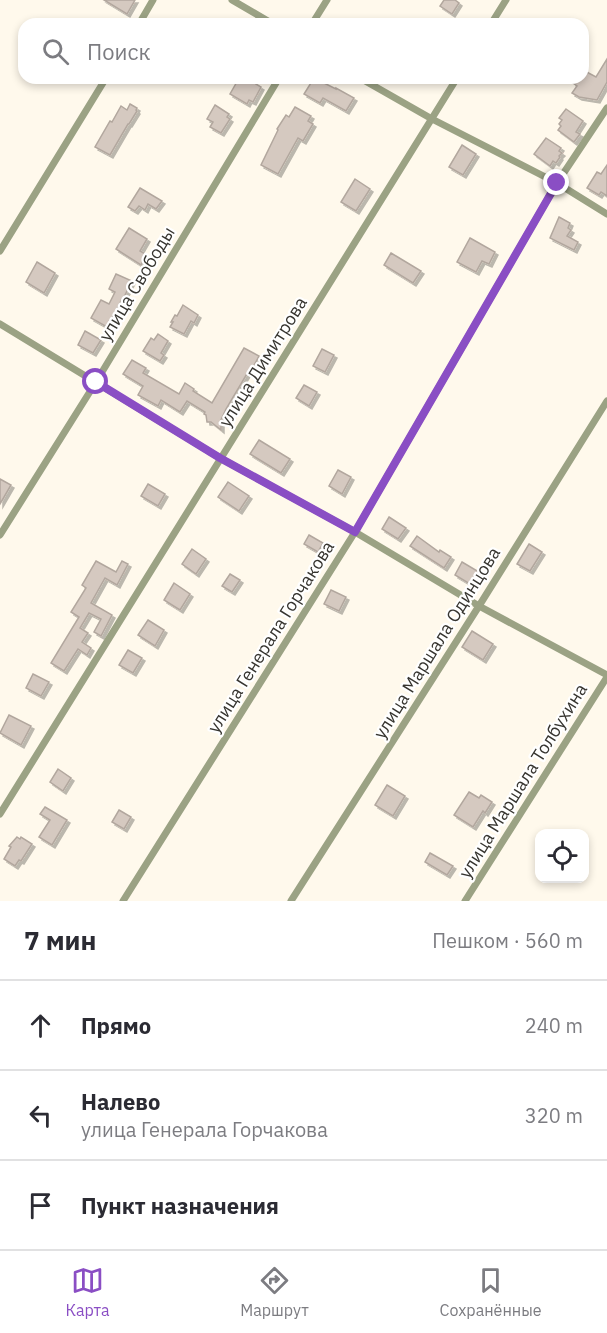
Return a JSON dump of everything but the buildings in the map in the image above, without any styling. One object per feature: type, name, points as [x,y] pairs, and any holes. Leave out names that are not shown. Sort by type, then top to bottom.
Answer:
[{"type":"street","points":[[142,18],[153,0]]},
{"type":"street","points":[[232,0],[263,18]]},
{"type":"street","points":[[316,18],[327,0]]},
{"type":"street","points":[[495,18],[506,0]]},
{"type":"street","points":[[0,251],[102,84]]},
{"type":"street","name":"улица Свободы","points":[[0,536],[96,382],[275,84]]},
{"type":"street","points":[[370,84],[432,120],[557,183],[607,214]]},
{"type":"street","name":"улица Димитрова","points":[[0,814],[453,84]]},
{"type":"street","name":"улица Генерала Горчакова","points":[[123,901],[355,532],[557,183],[607,108]]},
{"type":"street","points":[[0,324],[220,458],[355,532],[479,606],[607,676]]},
{"type":"street","name":"улица Маршала Одинцова","points":[[291,901],[607,401]]},
{"type":"street","name":"улица Маршала Толбухина","points":[[465,901],[607,676]]},
{"type":"route","points":[[96,382],[220,458],[355,532],[557,183]]}]
